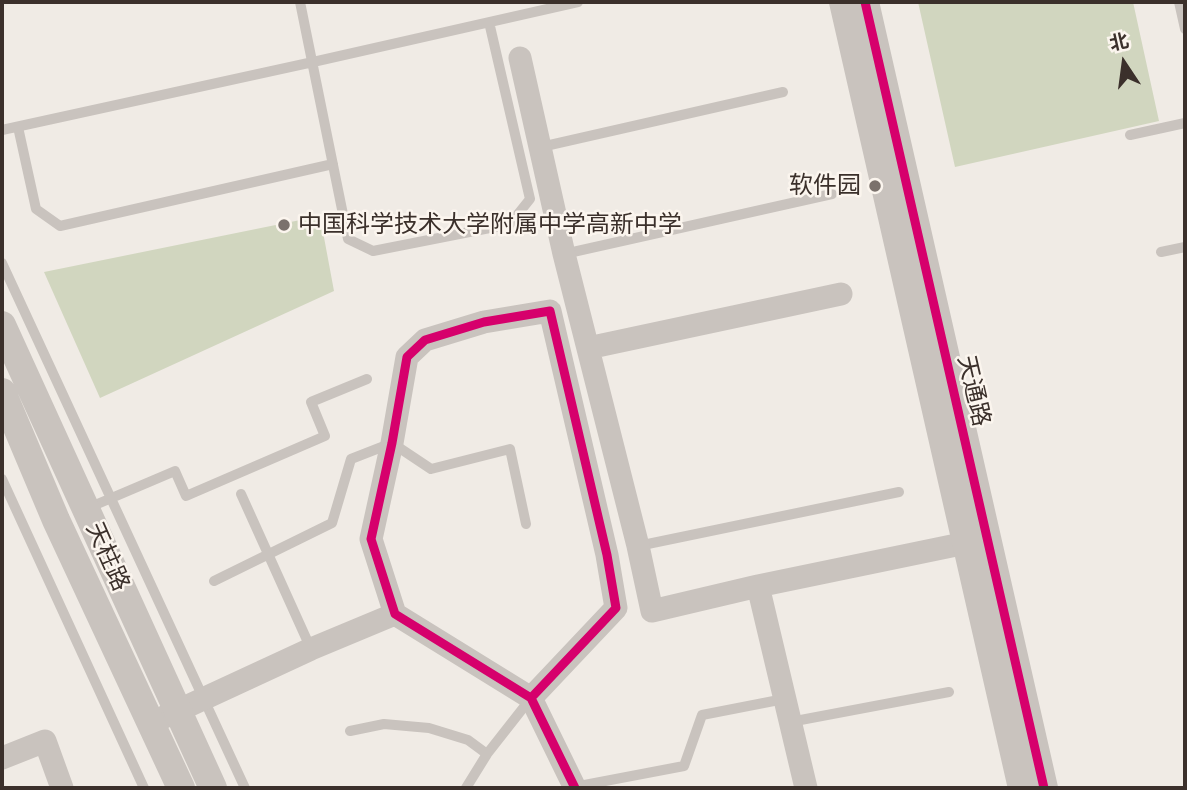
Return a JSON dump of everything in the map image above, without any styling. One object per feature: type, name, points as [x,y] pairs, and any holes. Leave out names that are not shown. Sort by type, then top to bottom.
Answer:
[{"type":"street","name":"天通路","points":[[843,2],[1022,788]]},
{"type":"street","name":"天通路","points":[[864,2],[1044,788]]},
{"type":"street","points":[[520,58],[564,254],[652,611],[758,586],[966,544]]},
{"type":"street","points":[[588,348],[841,293]]},
{"type":"street","points":[[531,698],[616,608],[607,555],[550,311],[484,322],[425,340],[407,357],[392,443],[370,539],[395,614],[531,698],[574,787]]},
{"type":"street","name":"天柱路","points":[[2,325],[45,419],[98,504],[177,710],[213,788]]},
{"type":"street","name":"天柱路","points":[[2,393],[11,437],[56,520],[181,788]]},
{"type":"street","points":[[11,437],[45,419]]},
{"type":"street","points":[[758,586],[806,788]]},
{"type":"street","points":[[150,723],[311,649],[395,614]]},
{"type":"street","points":[[2,758],[45,741],[62,788]]},
{"type":"lane","points":[[300,2],[348,239],[373,251],[510,224],[530,198],[489,22]]},
{"type":"lane","points":[[2,130],[578,2]]},
{"type":"lane","points":[[1179,2],[1185,29]]},
{"type":"lane","points":[[541,147],[783,92]]},
{"type":"lane","points":[[1130,135],[1185,123]]},
{"type":"lane","points":[[18,127],[36,209],[60,226],[333,164]]},
{"type":"lane","points":[[564,254],[832,194]]},
{"type":"lane","points":[[1161,252],[1185,247]]},
{"type":"lane","points":[[2,263],[98,504],[204,698],[245,788]]},
{"type":"lane","points":[[98,504],[175,471],[186,496],[325,436],[311,402],[367,379]]},
{"type":"lane","points":[[214,581],[332,523],[351,459],[392,443],[431,468],[510,449],[526,524]]},
{"type":"lane","points":[[2,479],[144,788]]},
{"type":"lane","points":[[638,547],[900,492]]},
{"type":"lane","points":[[241,494],[311,649]]},
{"type":"lane","points":[[790,722],[949,692]]},
{"type":"lane","points":[[466,788],[487,754],[531,698]]},
{"type":"lane","points":[[574,787],[684,766],[702,715],[784,699]]},
{"type":"lane","points":[[351,731],[384,724],[429,728],[468,740],[487,754]]},
{"type":"green space","points":[[918,2],[1133,2],[1159,121],[955,167]]},
{"type":"green space","points":[[320,216],[334,291],[100,398],[44,272]]},
{"type":"cycle path","points":[[865,2],[1044,788]]},
{"type":"cycle path","points":[[531,698],[395,614],[371,539],[407,357],[425,340],[484,322],[550,311],[607,555],[616,608],[531,698],[575,788]]},
{"type":"place","name":"软件园","points":[[875,186]]},
{"type":"place","name":"中国科学技术大学附属中学高新中学","points":[[284,225]]}]
